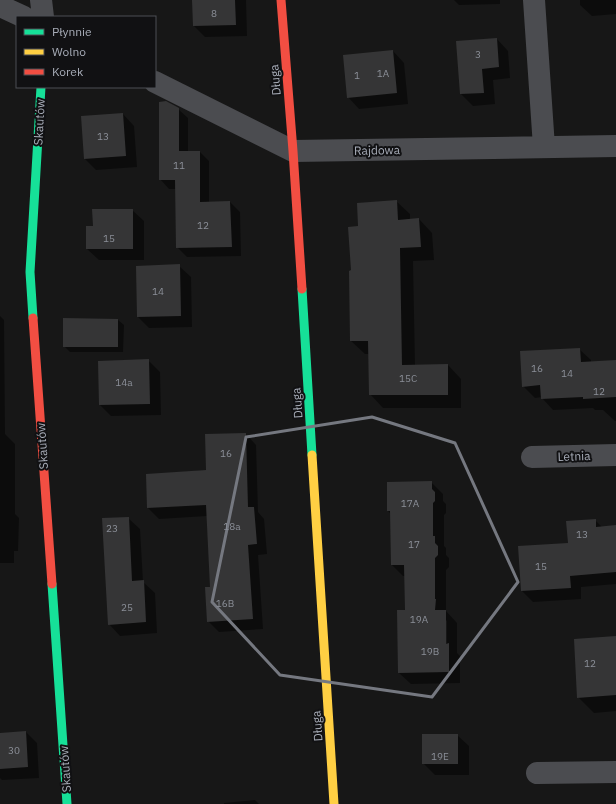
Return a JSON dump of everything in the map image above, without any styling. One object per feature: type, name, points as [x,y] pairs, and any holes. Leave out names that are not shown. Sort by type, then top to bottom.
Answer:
[{"type":"street","points":[[41,0],[43,16]]},
{"type":"street","name":"Długa","points":[[281,0],[293,151],[334,804]]},
{"type":"street","points":[[534,0],[544,147]]},
{"type":"street","points":[[0,6],[22,16]]},
{"type":"street","name":"Rajdowa","points":[[156,82],[293,151],[616,146]]},
{"type":"street","name":"Skautów","points":[[40,88],[30,272],[67,804]]},
{"type":"street","name":"Letnia","points":[[532,457],[616,455]]},
{"type":"street","points":[[537,773],[616,772]]},
{"type":"highlighted area","points":[[372,417],[455,443],[518,582],[432,697],[280,675],[212,602],[246,437]]},
{"type":"building","points":[[192,0],[235,0],[236,25],[193,26]]},
{"type":"building","points":[[497,38],[499,67],[482,69],[484,93],[460,94],[456,41]]},
{"type":"building","points":[[393,50],[397,93],[347,98],[343,55]]},
{"type":"building","points":[[166,101],[179,108],[179,151],[200,151],[200,202],[230,201],[232,247],[176,248],[175,180],[159,180],[159,102]]},
{"type":"building","points":[[123,113],[126,156],[84,159],[81,116]]},
{"type":"building","points":[[397,200],[398,220],[419,218],[421,247],[400,248],[402,365],[448,364],[448,395],[369,395],[368,341],[350,341],[349,271],[351,270],[348,227],[358,226],[357,203]]},
{"type":"building","points":[[92,209],[133,209],[133,249],[86,249],[86,226],[93,226]]},
{"type":"building","points":[[180,264],[181,316],[137,317],[136,266]]},
{"type":"building","points":[[63,318],[118,319],[118,347],[63,347]]},
{"type":"building","points":[[580,348],[581,362],[616,360],[616,397],[541,399],[540,385],[522,387],[520,351]]},
{"type":"building","points":[[149,359],[150,404],[99,405],[98,361]]},
{"type":"building","points":[[246,433],[248,507],[254,507],[257,544],[248,545],[253,619],[207,622],[205,587],[210,587],[206,505],[147,508],[146,474],[206,470],[205,434]]},
{"type":"building","points":[[432,481],[432,489],[435,492],[435,501],[433,503],[433,536],[435,536],[435,543],[438,546],[438,555],[435,558],[435,610],[446,610],[446,644],[449,643],[449,672],[398,673],[397,610],[405,610],[404,565],[391,565],[390,511],[387,511],[387,482]]},
{"type":"building","points":[[129,517],[132,581],[144,580],[146,622],[108,625],[102,518]]},
{"type":"building","points":[[596,519],[596,527],[616,525],[616,572],[570,576],[571,588],[521,591],[518,546],[568,543],[566,521]]},
{"type":"building","points":[[616,636],[616,695],[577,698],[574,639]]},
{"type":"building","points":[[26,731],[28,767],[0,769],[0,733]]},
{"type":"building","points":[[422,734],[458,734],[458,764],[422,764]]},
{"type":"traffic: fast","points":[[33,318],[30,272],[41,88]]},
{"type":"traffic: fast","points":[[302,289],[312,455]]},
{"type":"traffic: fast","points":[[52,584],[67,804]]},
{"type":"traffic: slow","points":[[312,455],[334,804]]},
{"type":"traffic: jam","points":[[281,0],[302,289]]},
{"type":"traffic: jam","points":[[33,318],[52,584]]}]
